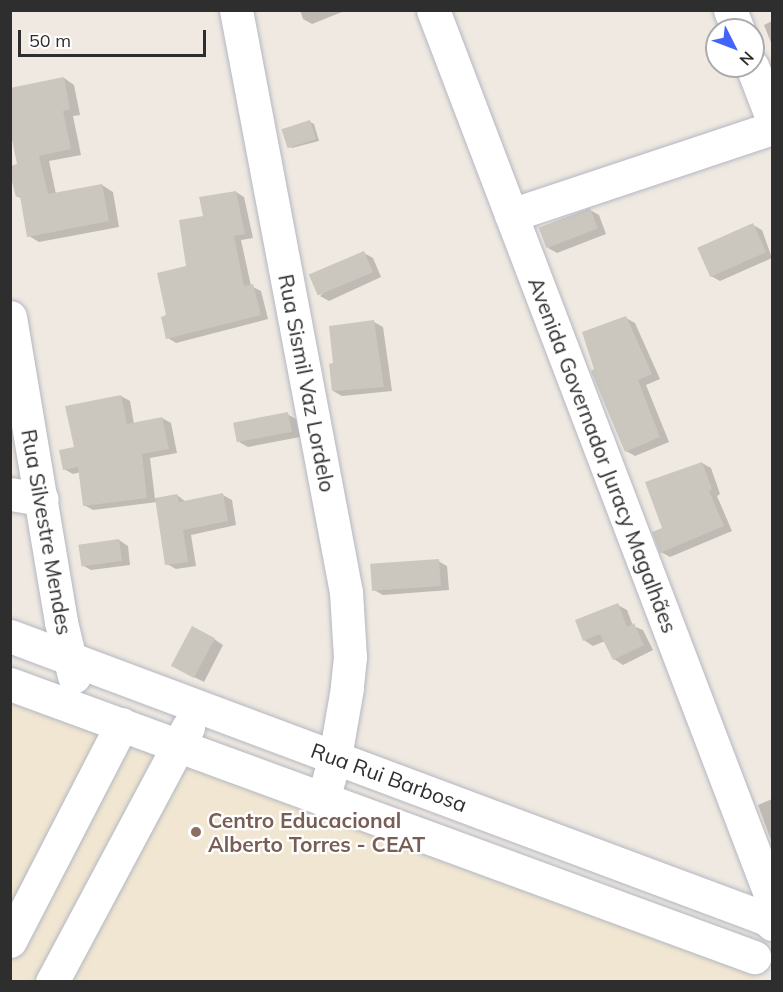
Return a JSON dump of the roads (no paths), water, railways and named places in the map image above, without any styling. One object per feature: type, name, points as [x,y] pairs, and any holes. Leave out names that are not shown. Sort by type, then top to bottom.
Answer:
[{"type":"street","name":"Rua Sismil Vaz Lordelo","points":[[236,10],[346,592],[350,657],[335,757],[323,799]]},
{"type":"street","name":"Avenida Governador Juracy Magalhães","points":[[433,10],[771,914]]},
{"type":"street","points":[[757,78],[772,118]]},
{"type":"street","points":[[511,215],[772,128]]},
{"type":"street","name":"Rua Silvestre Mendes","points":[[10,317],[26,496],[84,711]]},
{"type":"street","name":"Rua Rui Barbosa","points":[[10,636],[335,757],[771,914]]},
{"type":"street","name":"Rua Rui Barbosa","points":[[10,684],[323,799],[759,969]]},
{"type":"street","points":[[52,981],[179,746],[197,706]]},
{"type":"street","points":[[10,941],[122,724]]},
{"type":"street","points":[[759,969],[771,914]]},
{"type":"place","name":"Centro Educacional Alberto Torres - CEAT","points":[[196,832]]}]
